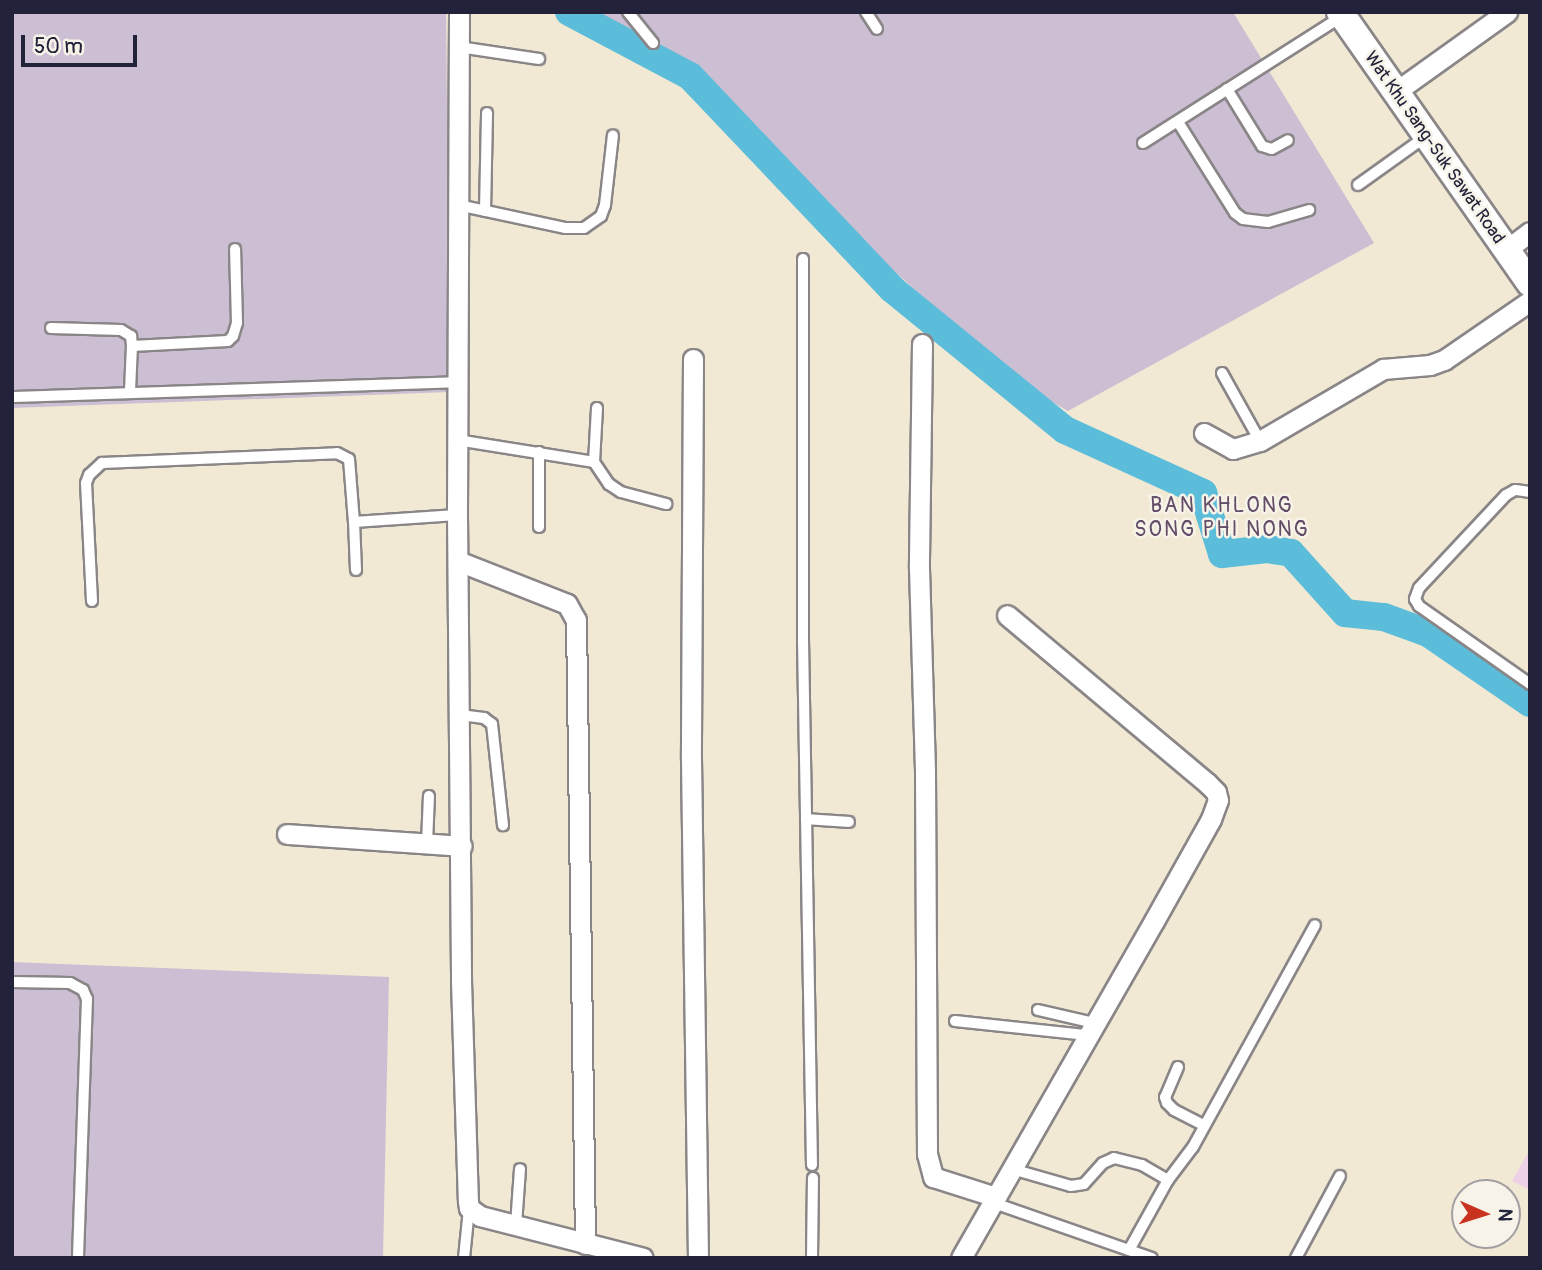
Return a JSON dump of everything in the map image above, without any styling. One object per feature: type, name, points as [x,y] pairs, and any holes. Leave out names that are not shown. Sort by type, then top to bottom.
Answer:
[{"type":"street","points":[[459,12],[457,515],[465,1175],[469,1208],[480,1216],[643,1258]]},
{"type":"street","points":[[1394,93],[1507,12]]},
{"type":"street","name":"Wat Khu Sang-Suk Sawat Road","points":[[1341,14],[1530,283]]},
{"type":"street","points":[[1506,250],[1530,232]]},
{"type":"street","points":[[1204,433],[1233,449],[1260,441],[1383,369],[1430,365],[1444,360],[1530,301]]},
{"type":"street","points":[[922,344],[919,568],[925,773],[927,1154],[933,1177],[995,1200]]},
{"type":"street","points":[[693,359],[691,759],[698,1258]]},
{"type":"street","points":[[458,561],[567,604],[576,620],[585,1244]]},
{"type":"street","points":[[961,1258],[1205,830],[1218,800],[1216,792],[1207,783],[1007,615]]},
{"type":"street","points":[[287,834],[462,846]]},
{"type":"lane","points":[[628,12],[653,43]]},
{"type":"lane","points":[[866,12],[877,29]]},
{"type":"lane","points":[[1143,143],[1341,14]]},
{"type":"lane","points":[[459,47],[539,59]]},
{"type":"lane","points":[[1227,89],[1262,146],[1272,149],[1287,141]]},
{"type":"lane","points":[[485,211],[487,113]]},
{"type":"lane","points":[[1178,122],[1235,213],[1243,219],[1268,222],[1308,210]]},
{"type":"lane","points":[[458,205],[565,228],[584,228],[601,215],[605,205],[613,135]]},
{"type":"lane","points":[[1358,185],[1425,137]]},
{"type":"lane","points":[[132,346],[228,341],[233,336],[237,323],[235,248]]},
{"type":"lane","points":[[803,259],[806,819],[812,1165]]},
{"type":"lane","points":[[51,328],[121,330],[131,336],[131,391]]},
{"type":"lane","points":[[1222,373],[1260,441]]},
{"type":"lane","points":[[12,397],[458,382]]},
{"type":"lane","points":[[597,408],[594,462],[609,484],[621,492],[666,504]]},
{"type":"lane","points":[[457,440],[594,462]]},
{"type":"lane","points":[[539,452],[539,527]]},
{"type":"lane","points":[[92,601],[86,483],[89,475],[102,463],[337,453],[349,459],[356,570]]},
{"type":"lane","points":[[1530,492],[1516,490],[1506,495],[1419,588],[1415,599],[1419,606],[1530,684]]},
{"type":"lane","points":[[354,522],[457,515]]},
{"type":"lane","points":[[460,715],[484,718],[492,724],[503,825]]},
{"type":"lane","points":[[426,843],[429,796]]},
{"type":"lane","points":[[806,819],[849,822]]},
{"type":"lane","points":[[1129,1250],[1168,1180],[1193,1147],[1315,925]]},
{"type":"lane","points":[[12,982],[70,983],[83,990],[87,999],[78,1258]]},
{"type":"lane","points":[[1038,1010],[1091,1029]]},
{"type":"lane","points":[[955,1021],[1091,1029]]},
{"type":"lane","points":[[1178,1067],[1166,1097],[1167,1103],[1174,1110],[1204,1125]]},
{"type":"lane","points":[[1012,1169],[1072,1186],[1084,1184],[1103,1163],[1114,1158],[1142,1165],[1168,1180]]},
{"type":"lane","points":[[516,1225],[520,1169]]},
{"type":"lane","points":[[1296,1258],[1340,1176]]},
{"type":"lane","points":[[812,1258],[813,1178]]},
{"type":"lane","points":[[995,1200],[1152,1258]]},
{"type":"lane","points":[[464,1258],[469,1208]]},
{"type":"shaded area","points":[[12,12],[446,12],[450,392],[12,408]]},
{"type":"shaded area","points":[[572,12],[1233,12],[1374,243],[1068,411],[1018,383],[892,269],[735,114],[656,58]]},
{"type":"shaded area","points":[[12,962],[389,977],[383,1258],[12,1258]]},
{"type":"shaded area","points":[[1530,1149],[1530,1190],[1521,1186],[1521,1179],[1513,1179]]},
{"type":"waterway","points":[[569,12],[690,76],[892,289],[1065,430],[1203,493],[1222,554],[1267,549],[1291,553],[1345,613],[1384,617],[1428,633],[1530,703]]},
{"type":"district","name":"BAN KHLONG SONG PHI NONG","points":[[1222,518]]}]
